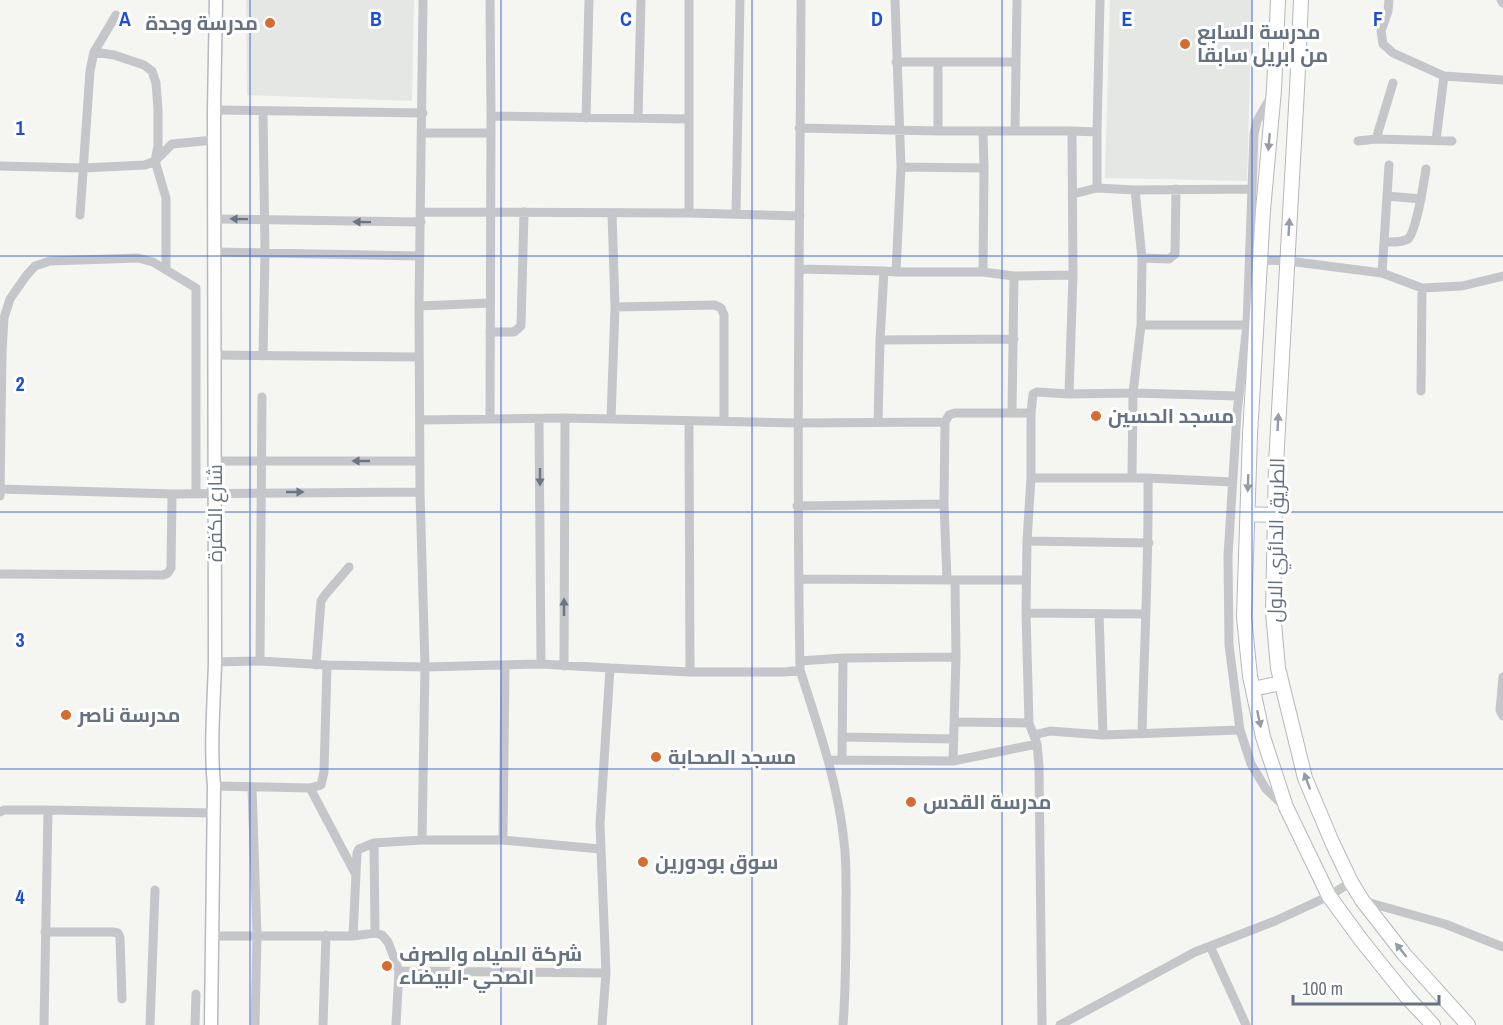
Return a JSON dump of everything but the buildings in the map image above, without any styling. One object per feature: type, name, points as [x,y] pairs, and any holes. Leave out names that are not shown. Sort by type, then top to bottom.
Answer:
[{"type":"main road","name":"الطريق الدائري الاول","points":[[1278,0],[1250,435],[1245,617],[1250,676],[1263,736],[1286,807],[1329,896],[1407,997],[1433,1025]]},
{"type":"main road","name":"الطريق الدائري الاول","points":[[1301,0],[1276,464],[1273,612],[1278,668],[1305,777],[1351,882],[1362,900],[1404,954],[1468,1025]]},
{"type":"main road","points":[[1272,115],[1296,116]]},
{"type":"main road","points":[[1248,514],[1275,515]]},
{"type":"main road","points":[[1253,689],[1281,683]]},
{"type":"street","name":"شارع الكفرة","points":[[211,1025],[214,786],[212,740],[215,662],[214,110],[216,0]]},
{"type":"street","points":[[422,840],[425,667],[419,460],[419,256],[423,133],[423,0]]},
{"type":"street","points":[[490,0],[490,418]]},
{"type":"street","points":[[586,118],[590,0]]},
{"type":"street","points":[[638,118],[641,0]]},
{"type":"street","points":[[689,213],[690,0]]},
{"type":"street","points":[[736,214],[740,0]]},
{"type":"street","points":[[801,0],[797,423],[800,665],[829,760],[844,841],[846,978],[843,1025]]},
{"type":"street","points":[[895,0],[901,167],[896,272]]},
{"type":"street","points":[[1015,130],[1017,0]]},
{"type":"street","points":[[1097,188],[1100,0]]},
{"type":"street","points":[[1389,0],[1381,31],[1383,44],[1393,53],[1444,76],[1503,80]]},
{"type":"street","points":[[80,215],[90,71],[94,52],[116,15]]},
{"type":"street","points":[[94,52],[114,55],[144,65],[152,71],[156,83],[158,146],[155,161],[166,198],[166,270]]},
{"type":"street","points":[[896,62],[1016,62]]},
{"type":"street","points":[[938,62],[938,131]]},
{"type":"street","points":[[1436,140],[1444,76]]},
{"type":"street","points":[[1376,139],[1393,83]]},
{"type":"street","points":[[1274,90],[1257,121],[1254,134],[1247,325],[1239,396],[1228,556],[1229,645],[1240,730],[1251,764],[1266,789],[1286,807]]},
{"type":"street","points":[[214,110],[423,113]]},
{"type":"street","points":[[263,111],[265,220],[263,356]]},
{"type":"street","points":[[491,116],[689,119]]},
{"type":"street","points":[[799,128],[1097,132]]},
{"type":"street","points":[[982,131],[983,272]]},
{"type":"street","points":[[1069,394],[1073,275],[1072,131]]},
{"type":"street","points":[[423,133],[491,133]]},
{"type":"street","points":[[1358,141],[1376,139],[1452,141]]},
{"type":"street","points":[[0,166],[83,168],[145,165],[155,161],[172,144],[214,140]]},
{"type":"street","points":[[1382,273],[1389,165]]},
{"type":"street","points":[[901,167],[984,168]]},
{"type":"street","points":[[1384,242],[1399,242],[1410,236],[1421,199],[1426,169]]},
{"type":"street","points":[[1073,194],[1097,188],[1251,189]]},
{"type":"street","points":[[1142,258],[1170,259],[1175,254],[1176,189]]},
{"type":"street","points":[[1132,478],[1133,393],[1141,325],[1142,258],[1135,190]]},
{"type":"street","points":[[1387,196],[1421,199]]},
{"type":"street","points":[[420,212],[689,213],[800,216]]},
{"type":"street","points":[[490,332],[514,332],[521,326],[524,212]]},
{"type":"street","points":[[611,419],[615,307],[612,213]]},
{"type":"street","points":[[214,219],[421,222]]},
{"type":"street","points":[[214,252],[419,256]]},
{"type":"street","points":[[0,496],[5,298],[35,266],[50,261],[138,258],[153,262],[196,288],[214,290]]},
{"type":"street","points":[[1260,260],[1288,261],[1382,273],[1422,288],[1462,286],[1503,276]]},
{"type":"street","points":[[799,269],[983,272],[1014,276],[1073,275]]},
{"type":"street","points":[[878,422],[884,271]]},
{"type":"street","points":[[1012,413],[1014,276]]},
{"type":"street","points":[[196,288],[196,492]]},
{"type":"street","points":[[1421,391],[1422,288]]},
{"type":"street","points":[[419,306],[490,303]]},
{"type":"street","points":[[615,307],[715,306],[721,308],[724,315],[724,422]]},
{"type":"street","points":[[1141,325],[1247,325]]},
{"type":"street","points":[[880,340],[1014,339]]},
{"type":"street","points":[[215,356],[419,357]]},
{"type":"street","points":[[1042,1025],[1036,739],[1029,723],[1026,613],[1033,394],[1037,392],[1239,396]]},
{"type":"street","points":[[260,661],[262,397]]},
{"type":"street","points":[[952,761],[956,657],[944,504],[945,422],[950,415],[955,413],[1031,413]]},
{"type":"street","points":[[420,420],[565,418],[797,423],[945,422]]},
{"type":"street","points":[[564,666],[565,418]]},
{"type":"street","points":[[539,419],[541,664]]},
{"type":"street","points":[[689,421],[690,672]]},
{"type":"street","points":[[215,461],[419,460]]},
{"type":"street","points":[[1031,478],[1148,478],[1233,482]]},
{"type":"street","points":[[1142,734],[1149,543],[1148,478]]},
{"type":"street","points":[[0,489],[172,494],[196,492],[215,494],[420,492]]},
{"type":"street","points":[[0,574],[164,575],[171,568],[172,494]]},
{"type":"street","points":[[797,506],[944,504]]},
{"type":"street","points":[[1027,541],[1149,543]]},
{"type":"street","points":[[315,664],[321,601],[349,567]]},
{"type":"street","points":[[799,579],[1026,580]]},
{"type":"street","points":[[1026,613],[1145,614]]},
{"type":"street","points":[[1100,614],[1103,735]]},
{"type":"street","points":[[215,662],[260,661],[425,667],[541,664],[690,672],[785,672],[800,665],[843,658],[956,657]]},
{"type":"street","points":[[842,760],[843,658]]},
{"type":"street","points":[[214,786],[310,788],[321,785],[327,665]]},
{"type":"street","points":[[503,840],[505,666]]},
{"type":"street","points":[[602,1025],[606,973],[600,824],[610,668]]},
{"type":"street","points":[[1503,676],[1500,710],[1503,716]]},
{"type":"street","points":[[954,722],[1029,723]]},
{"type":"street","points":[[829,760],[952,761],[1036,739],[1050,731],[1103,735],[1240,730]]},
{"type":"street","points":[[842,737],[954,739]]},
{"type":"street","points":[[252,787],[257,936],[255,1025]]},
{"type":"street","points":[[310,788],[355,873]]},
{"type":"street","points":[[0,812],[4,810],[48,810],[213,813]]},
{"type":"street","points":[[44,1025],[48,810]]},
{"type":"street","points":[[353,936],[357,853],[359,849],[374,843],[422,840],[503,840],[600,849]]},
{"type":"street","points":[[374,843],[375,933]]},
{"type":"street","points":[[1060,1025],[1075,1020],[1210,946],[1275,921],[1329,896],[1351,882]]},
{"type":"street","points":[[150,1025],[155,890]]},
{"type":"street","points":[[1362,900],[1445,924],[1503,947]]},
{"type":"street","points":[[45,932],[118,933],[122,999]]},
{"type":"street","points":[[212,936],[353,936],[375,933],[382,935],[388,942],[399,971],[396,1025]]},
{"type":"street","points":[[323,1025],[326,935]]},
{"type":"street","points":[[1210,946],[1246,1025]]},
{"type":"street","points":[[399,971],[606,973]]},
{"type":"street","points":[[195,1025],[196,994]]},
{"type":"shaded area","points":[[246,0],[414,0],[412,101],[247,95]]},
{"type":"shaded area","points":[[1110,0],[1252,0],[1247,181],[1105,178]]},
{"type":"place","name":"مدرسة وجدة","points":[[270,23]]},
{"type":"place","name":"مدرسة السابع من ابريل سابقا","points":[[1185,44]]},
{"type":"place","name":"مسجد الحسين","points":[[1096,416]]},
{"type":"place","name":"مدرسة ناصر","points":[[66,715]]},
{"type":"place","name":"مسجد الصحابة","points":[[656,757]]},
{"type":"place","name":"مدرسة القدس","points":[[911,802]]},
{"type":"place","name":"سوق بودورين","points":[[643,862]]},
{"type":"place","name":"شركة المياه والصرف الصحي -البيضاء","points":[[387,966]]}]
